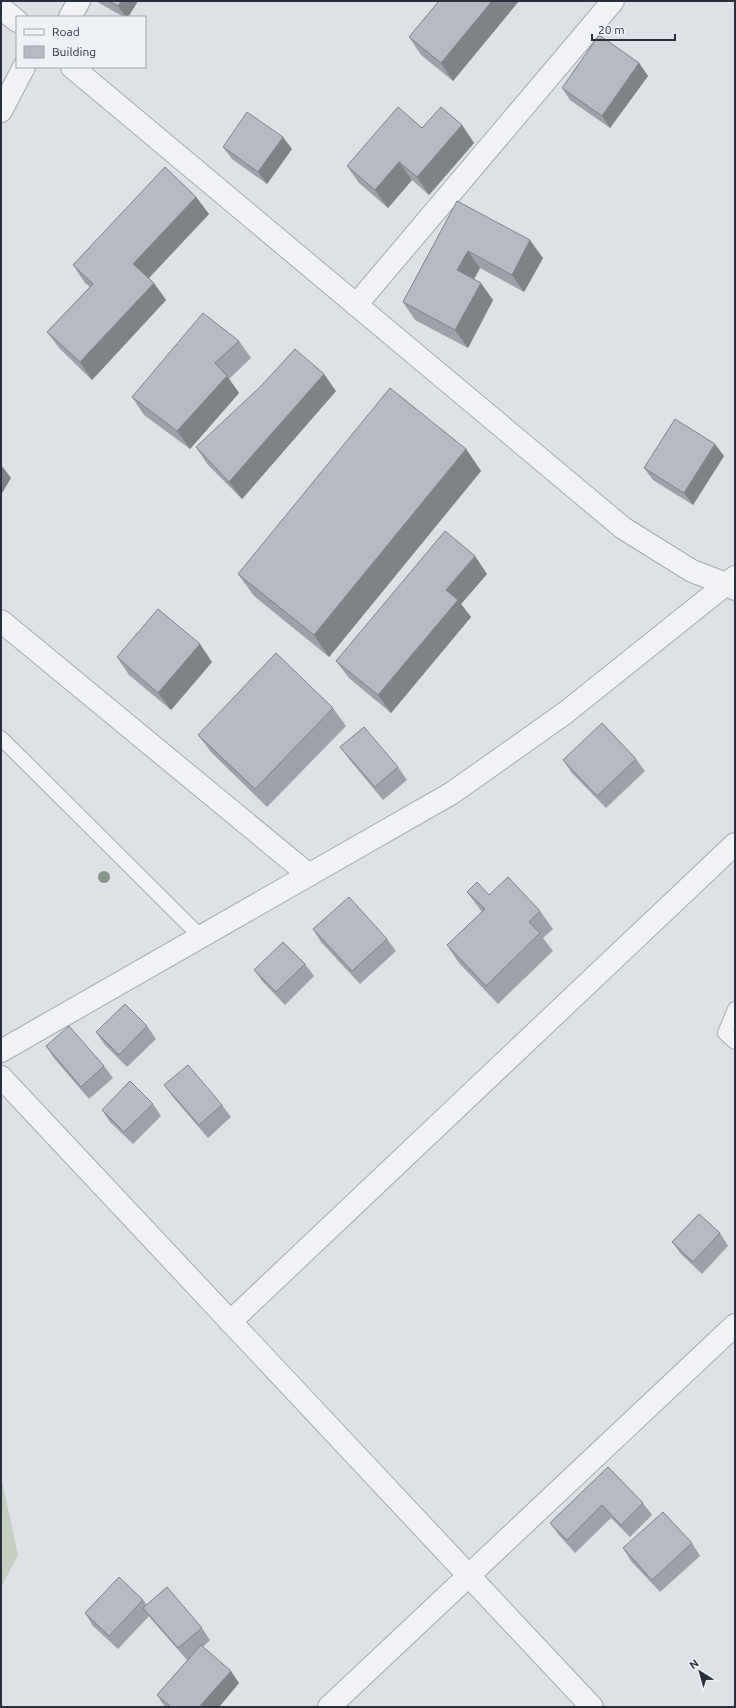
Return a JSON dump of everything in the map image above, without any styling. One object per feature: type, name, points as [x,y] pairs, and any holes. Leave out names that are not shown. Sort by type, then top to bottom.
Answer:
[{"type":"street","points":[[71,16],[79,1]]},
{"type":"street","points":[[356,305],[613,1]]},
{"type":"street","points":[[1,8],[16,20]]},
{"type":"street","points":[[1,110],[23,68]]},
{"type":"street","points":[[73,68],[623,528],[692,571],[732,583]]},
{"type":"street","points":[[1,1051],[452,793],[565,713],[732,583]]},
{"type":"street","points":[[1,621],[309,875]]},
{"type":"street","points":[[230,1322],[735,844]]},
{"type":"street","points":[[1,1077],[592,1707]]},
{"type":"street","points":[[329,1707],[735,1325]]},
{"type":"lane","points":[[1,738],[200,936]]},
{"type":"lane","points":[[735,1009],[725,1033],[735,1042]]},
{"type":"green space","points":[[1,1477],[18,1555],[1,1587]]},
{"type":"building","points":[[109,1],[122,1],[118,6]]},
{"type":"building","points":[[439,1],[492,1],[441,63],[409,37]]},
{"type":"building","points":[[599,35],[639,63],[602,116],[562,88]]},
{"type":"building","points":[[398,107],[422,128],[441,107],[462,125],[417,177],[399,162],[375,190],[347,166]]},
{"type":"building","points":[[247,112],[283,137],[258,172],[223,147]]},
{"type":"building","points":[[165,167],[196,197],[133,264],[154,283],[80,362],[47,332],[93,284],[73,265]]},
{"type":"building","points":[[457,201],[530,240],[512,275],[468,251],[457,270],[481,283],[455,330],[403,302]]},
{"type":"building","points":[[203,313],[239,341],[215,363],[227,376],[177,431],[132,397]]},
{"type":"building","points":[[295,349],[324,374],[229,482],[196,447],[261,386]]},
{"type":"building","points":[[390,388],[466,449],[314,635],[238,574]]},
{"type":"building","points":[[675,419],[715,444],[684,493],[644,468]]},
{"type":"building","points":[[445,531],[475,556],[446,590],[458,600],[378,695],[336,661]]},
{"type":"building","points":[[158,609],[200,644],[158,693],[117,657]]},
{"type":"building","points":[[276,653],[333,708],[255,789],[198,735]]},
{"type":"building","points":[[602,723],[636,759],[597,796],[563,760]]},
{"type":"building","points":[[364,727],[398,767],[375,787],[340,747]]},
{"type":"building","points":[[508,877],[540,911],[529,922],[540,933],[486,986],[447,945],[485,909],[467,892],[477,882],[489,895]]},
{"type":"building","points":[[349,897],[387,939],[352,971],[313,929]]},
{"type":"building","points":[[283,942],[305,964],[276,992],[254,970]]},
{"type":"building","points":[[125,1004],[147,1026],[119,1055],[96,1032]]},
{"type":"building","points":[[69,1026],[104,1066],[81,1087],[46,1046]]},
{"type":"building","points":[[188,1065],[222,1105],[199,1125],[164,1085]]},
{"type":"building","points":[[130,1081],[153,1104],[124,1132],[102,1110]]},
{"type":"building","points":[[699,1214],[720,1233],[693,1262],[672,1242]]},
{"type":"building","points":[[608,1467],[643,1503],[621,1525],[602,1505],[567,1540],[550,1523]]},
{"type":"building","points":[[663,1512],[692,1543],[652,1580],[623,1548]]},
{"type":"building","points":[[119,1577],[143,1600],[109,1636],[85,1613]]},
{"type":"building","points":[[167,1587],[202,1628],[178,1648],[143,1608]]},
{"type":"building","points":[[201,1645],[231,1671],[199,1707],[171,1707],[157,1695]]}]
